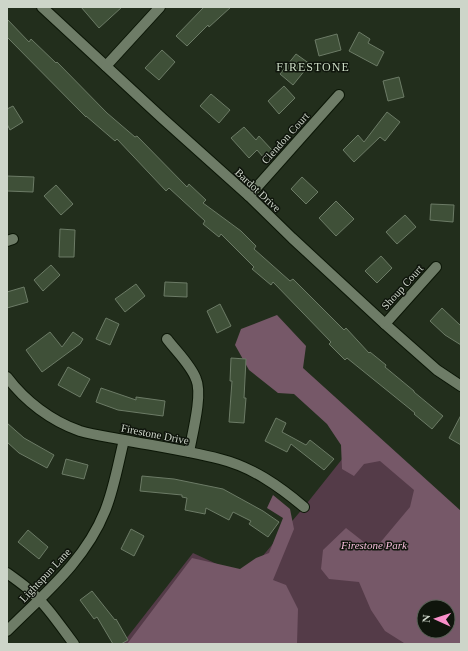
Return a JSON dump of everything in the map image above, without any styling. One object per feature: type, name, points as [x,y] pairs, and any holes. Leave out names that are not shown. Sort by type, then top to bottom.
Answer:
[{"type":"street","name":"Bardot Drive","points":[[42,7],[249,196],[385,324],[437,370],[461,386]]},
{"type":"street","points":[[106,66],[160,7]]},
{"type":"street","name":"Clendon Court","points":[[249,196],[339,95]]},
{"type":"street","name":"Shoup Court","points":[[385,324],[436,267]]},
{"type":"street","points":[[167,339],[188,366],[196,379],[198,387],[198,401],[189,452]]},
{"type":"street","name":"Firestone Drive","points":[[7,378],[25,398],[53,419],[79,430],[94,434],[221,459],[240,466],[280,487],[304,507]]},
{"type":"street","name":"Lightspun Lane","points":[[7,631],[56,584],[86,547],[105,511],[112,490],[124,440]]},
{"type":"street","points":[[7,573],[40,600],[74,644]]},
{"type":"green space","name":"Firestone Park","points":[[366,429],[461,515],[461,644],[122,644],[193,553],[245,577],[304,507]]},
{"type":"shaded area","points":[[277,315],[306,346],[303,368],[461,511],[461,644],[404,644],[385,631],[371,610],[359,582],[329,579],[321,569],[323,550],[346,528],[374,550],[410,507],[414,490],[380,461],[364,464],[354,476],[342,469],[341,445],[327,424],[294,394],[278,393],[249,370],[235,345],[241,329]]},
{"type":"shaded area","points":[[273,495],[290,509],[294,529],[273,580],[286,585],[298,609],[297,644],[127,644],[192,558],[240,569],[256,558],[269,553],[283,518],[267,508]]},
{"type":"building","points":[[81,7],[122,7],[99,28]]},
{"type":"building","points":[[204,7],[231,7],[209,27],[208,25],[187,46],[176,36]]},
{"type":"building","points":[[7,19],[29,42],[31,39],[56,63],[57,62],[107,113],[135,137],[137,136],[187,187],[189,184],[206,200],[203,203],[241,231],[256,246],[254,249],[290,281],[293,279],[344,330],[346,328],[369,353],[370,352],[386,365],[385,367],[443,416],[432,429],[414,414],[415,413],[347,358],[345,360],[329,344],[331,342],[273,282],[271,285],[252,269],[254,267],[221,234],[219,237],[203,224],[205,221],[169,188],[166,191],[117,139],[115,141],[86,117],[7,37]]},
{"type":"building","points":[[359,32],[370,39],[368,43],[384,52],[377,66],[349,51]]},
{"type":"building","points":[[337,34],[341,50],[319,56],[315,40]]},
{"type":"building","points":[[162,50],[175,62],[159,80],[145,68]]},
{"type":"building","points":[[296,54],[310,64],[293,85],[280,74]]},
{"type":"building","points":[[399,77],[404,97],[388,101],[383,81]]},
{"type":"building","points":[[284,86],[295,98],[279,114],[268,101]]},
{"type":"building","points":[[211,94],[230,110],[219,123],[200,106]]},
{"type":"building","points":[[13,106],[23,122],[10,130],[7,124],[7,109]]},
{"type":"building","points":[[387,112],[400,122],[385,141],[380,137],[354,162],[343,150],[358,135],[364,142]]},
{"type":"building","points":[[244,127],[256,140],[259,136],[272,150],[264,158],[257,150],[249,158],[231,138]]},
{"type":"building","points":[[7,176],[34,177],[33,192],[7,191]]},
{"type":"building","points":[[302,177],[318,192],[306,204],[291,189]]},
{"type":"building","points":[[56,185],[73,204],[61,215],[44,196]]},
{"type":"building","points":[[336,201],[354,219],[336,236],[319,218]]},
{"type":"building","points":[[431,204],[454,205],[453,222],[430,220]]},
{"type":"building","points":[[405,215],[416,227],[397,244],[386,232]]},
{"type":"building","points":[[60,229],[75,230],[74,257],[59,257]]},
{"type":"building","points":[[381,256],[392,268],[377,283],[365,271]]},
{"type":"building","points":[[51,265],[60,275],[43,291],[34,280]]},
{"type":"building","points":[[165,282],[187,283],[187,297],[164,296]]},
{"type":"building","points":[[136,284],[145,296],[125,312],[115,299]]},
{"type":"building","points":[[24,287],[28,302],[7,308],[7,292]]},
{"type":"building","points":[[220,304],[231,326],[217,333],[207,311]]},
{"type":"building","points":[[442,308],[461,326],[461,345],[445,335],[430,321]]},
{"type":"building","points":[[106,318],[119,324],[110,345],[96,339]]},
{"type":"building","points":[[50,332],[62,347],[73,332],[83,339],[80,344],[42,372],[26,350]]},
{"type":"building","points":[[231,358],[246,359],[244,398],[246,398],[244,423],[229,422],[232,381],[230,381]]},
{"type":"building","points":[[68,367],[90,379],[80,397],[58,385]]},
{"type":"building","points":[[101,388],[136,400],[136,397],[165,401],[163,416],[118,410],[96,402]]},
{"type":"building","points":[[461,415],[461,445],[449,438]]},
{"type":"building","points":[[276,418],[286,423],[282,432],[306,445],[310,440],[334,459],[324,470],[291,444],[287,452],[265,441]]},
{"type":"building","points":[[7,423],[24,438],[54,455],[47,468],[19,453],[7,442]]},
{"type":"building","points":[[66,459],[88,465],[84,479],[62,474]]},
{"type":"building","points":[[142,476],[174,479],[223,489],[263,511],[279,522],[268,537],[249,524],[251,521],[233,512],[229,520],[206,508],[205,514],[185,510],[187,498],[182,497],[182,495],[140,491]]},
{"type":"building","points":[[131,529],[144,536],[134,556],[121,549]]},
{"type":"building","points":[[28,530],[48,547],[39,559],[18,542]]},
{"type":"building","points":[[92,591],[115,620],[116,619],[128,640],[121,644],[113,644],[97,617],[94,619],[80,600]]},
{"type":"district","name":"FIRESTONE","points":[[313,67]]}]
